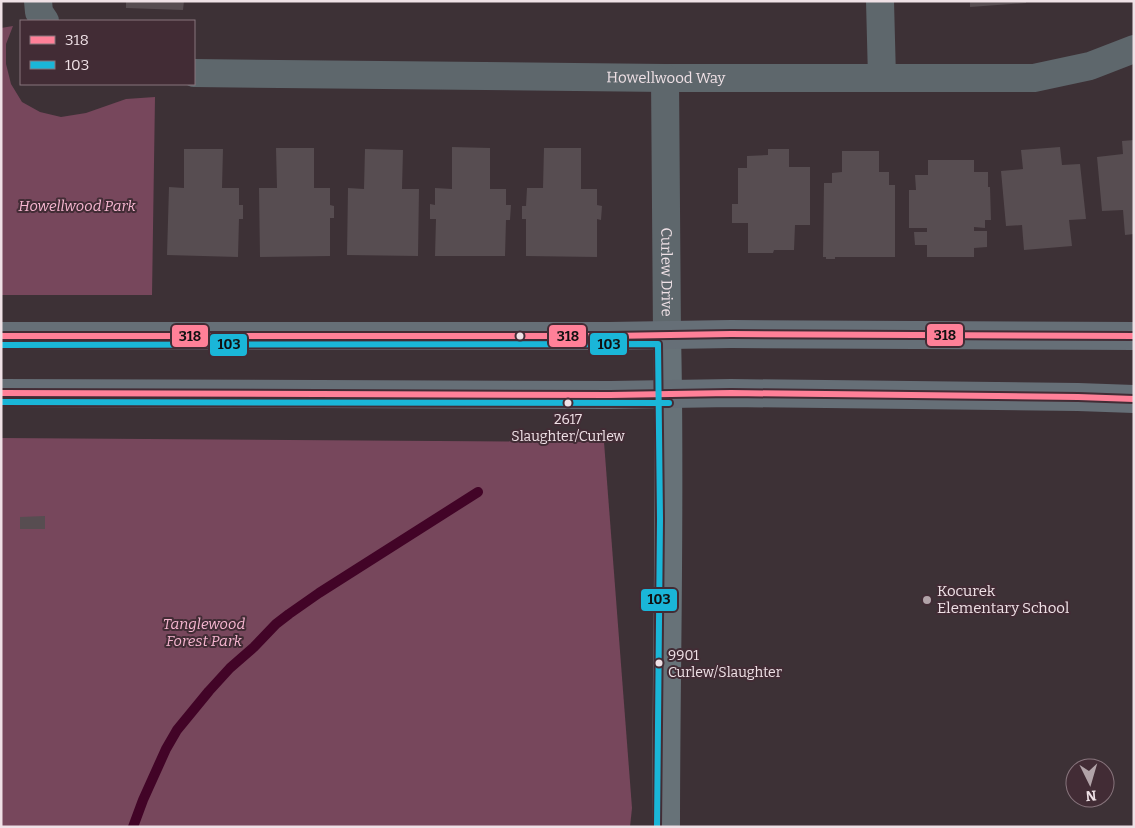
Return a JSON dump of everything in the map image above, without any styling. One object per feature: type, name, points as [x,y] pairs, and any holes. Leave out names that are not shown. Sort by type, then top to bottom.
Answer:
[{"type":"main road","points":[[1,336],[1134,336]]},
{"type":"main road","points":[[1,394],[732,393],[1134,398]]},
{"type":"street","points":[[38,1],[39,12],[44,20]]},
{"type":"street","points":[[880,1],[882,78]]},
{"type":"street","name":"Howellwood Way","points":[[195,73],[665,78],[1034,78],[1090,66],[1134,50]]},
{"type":"street","name":"Curlew Drive","points":[[665,78],[669,394],[666,827]]},
{"type":"green space","name":"Howellwood Park","points":[[13,26],[6,44],[6,64],[11,84],[22,102],[40,112],[61,117],[86,113],[126,99],[155,97],[152,295],[1,295],[1,28]]},
{"type":"green space","name":"Tanglewood Forest Park","points":[[1,438],[604,442],[632,808],[630,827],[1,827]]},
{"type":"building","points":[[126,1],[184,1],[183,10],[126,8]]},
{"type":"building","points":[[970,1],[1026,1],[1026,3],[970,7]]},
{"type":"building","points":[[1134,140],[1134,234],[1125,235],[1123,210],[1102,211],[1097,157],[1123,154],[1122,141]]},
{"type":"building","points":[[452,147],[490,148],[490,189],[506,189],[506,205],[511,205],[510,220],[506,220],[505,256],[435,256],[436,219],[430,219],[430,204],[435,205],[435,188],[452,189]]},
{"type":"building","points":[[1060,147],[1062,165],[1080,164],[1086,219],[1069,220],[1072,246],[1024,250],[1022,225],[1006,226],[1001,171],[1023,169],[1021,150]]},
{"type":"building","points":[[276,148],[314,148],[314,188],[330,188],[330,205],[334,206],[334,218],[330,218],[330,256],[260,257],[259,188],[277,188]]},
{"type":"building","points":[[544,148],[581,148],[581,189],[597,189],[597,205],[602,206],[601,220],[597,219],[597,257],[526,256],[526,219],[522,219],[522,206],[526,206],[527,188],[543,188]]},
{"type":"building","points":[[184,149],[223,149],[222,188],[239,188],[239,205],[243,205],[243,219],[239,219],[238,257],[167,255],[169,187],[184,188]]},
{"type":"building","points":[[365,149],[403,150],[402,189],[419,189],[418,256],[347,255],[348,188],[364,189]]},
{"type":"building","points":[[768,149],[789,149],[789,167],[810,167],[810,225],[795,225],[794,250],[774,250],[773,253],[748,253],[748,223],[732,223],[732,204],[738,204],[738,168],[747,168],[747,156],[768,155]]},
{"type":"building","points":[[842,151],[879,151],[879,172],[889,172],[889,185],[895,185],[895,257],[835,257],[835,259],[826,259],[826,257],[823,257],[824,183],[832,183],[832,173],[842,172]]},
{"type":"building","points":[[928,160],[974,160],[974,172],[988,172],[991,220],[985,220],[985,228],[974,227],[974,231],[987,231],[987,247],[974,248],[974,257],[927,257],[927,245],[915,245],[914,232],[927,232],[927,228],[909,228],[909,190],[916,190],[915,175],[928,175]]},
{"type":"building","points":[[45,516],[45,529],[20,529],[20,517]]},
{"type":"waterway","points":[[133,827],[166,749],[177,730],[230,668],[289,614],[478,492]]},
{"type":"transit line","name":"318","points":[[1,336],[609,336],[731,334],[1134,336]]},
{"type":"transit line","name":"103","points":[[1,345],[658,344],[660,519],[657,827]]},
{"type":"transit line","name":"318","points":[[1,393],[610,395],[731,393],[1134,399]]},
{"type":"transit line","name":"103","points":[[1,402],[669,403]]},
{"type":"place","name":"2617 Slaughter/Curlew","points":[[568,403]]},
{"type":"place","name":"Kocurek Elementary School","points":[[927,600]]},
{"type":"place","name":"9901 Curlew/Slaughter","points":[[659,663]]}]
